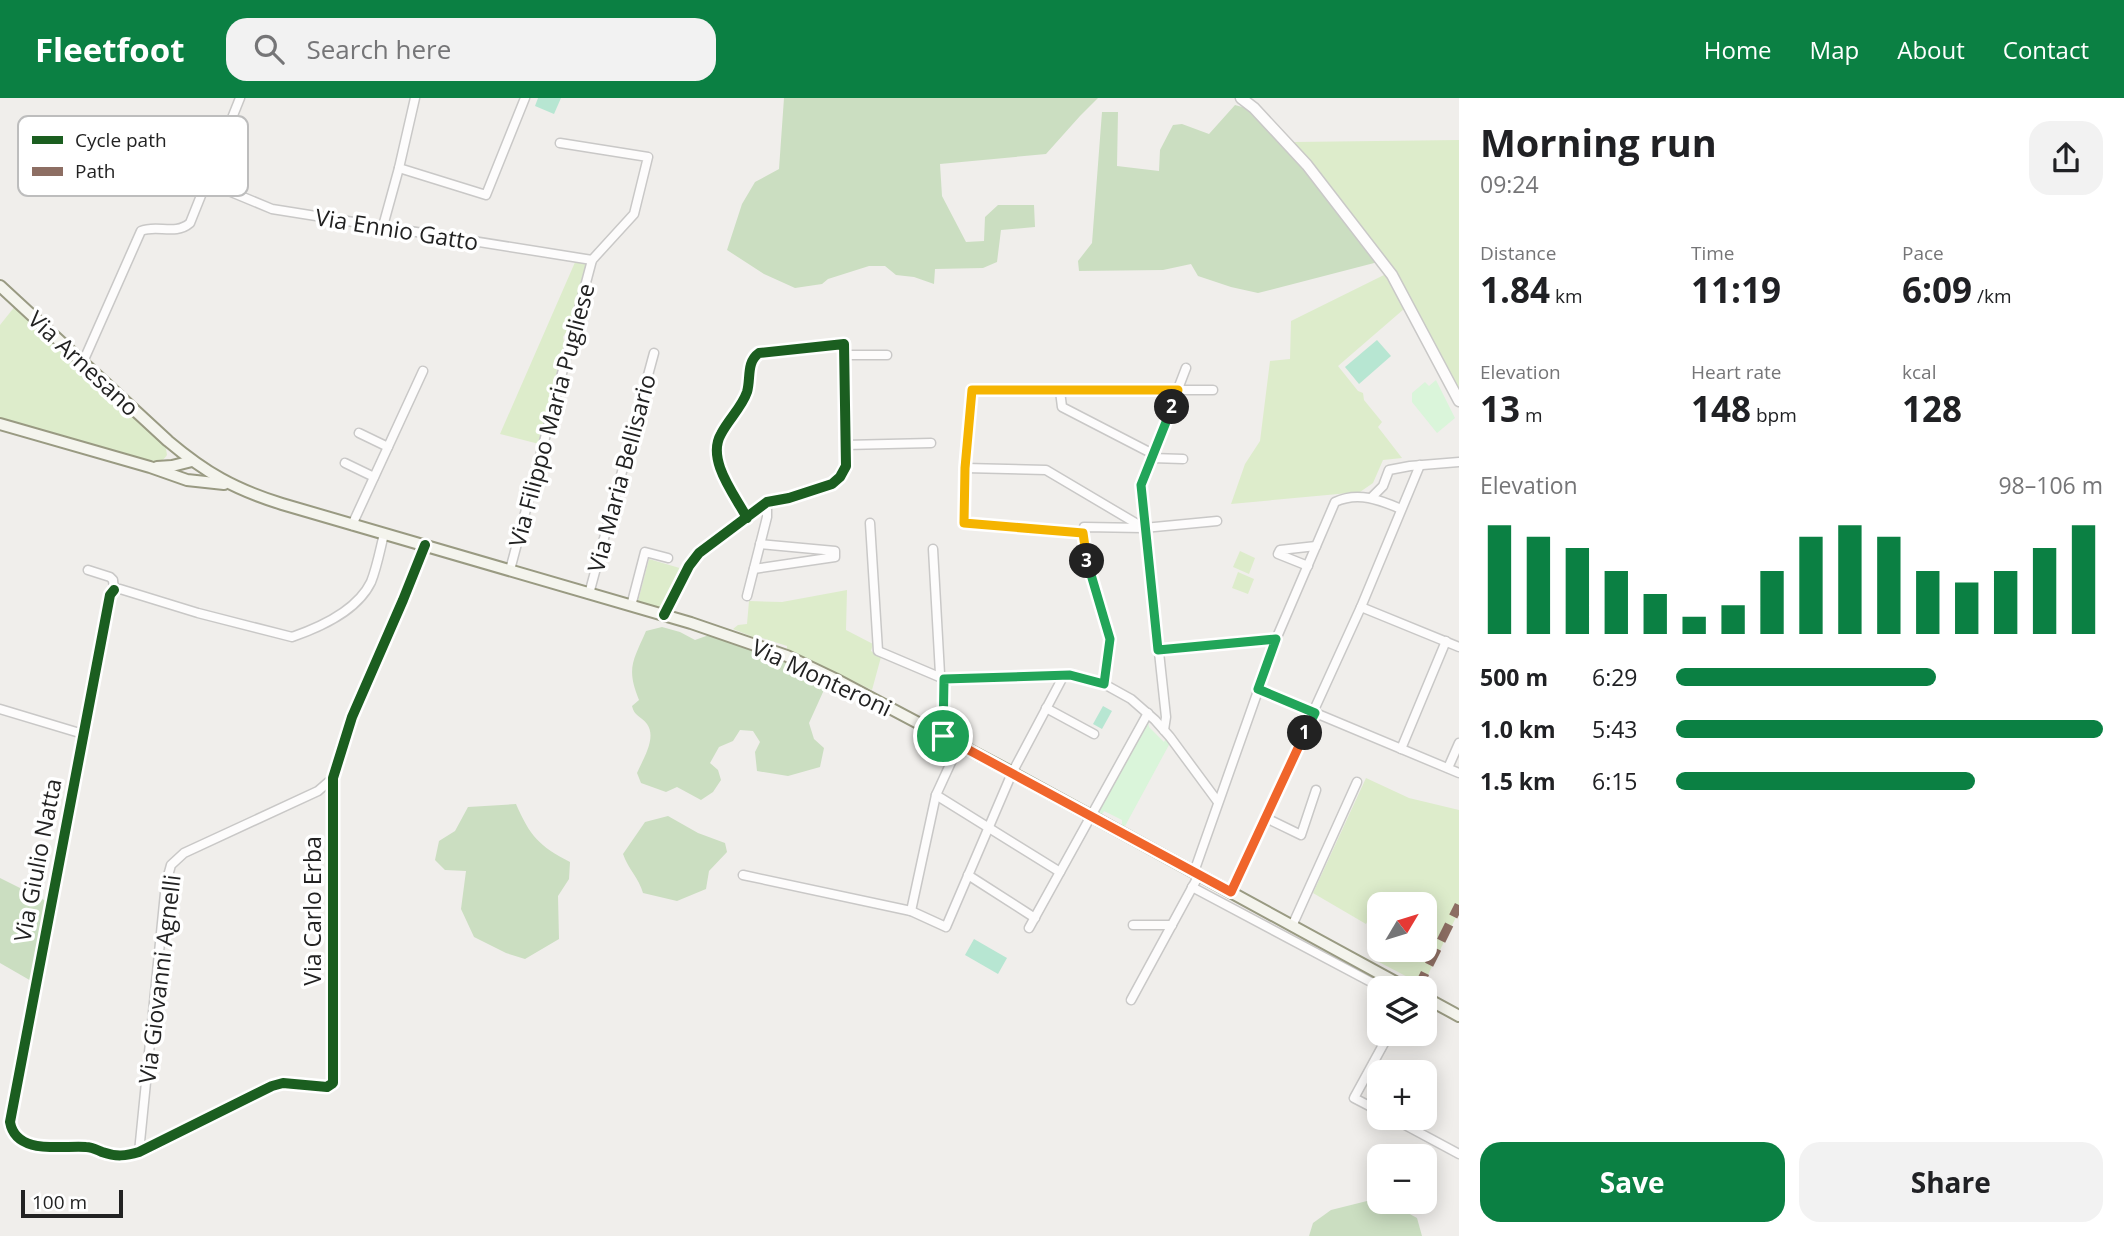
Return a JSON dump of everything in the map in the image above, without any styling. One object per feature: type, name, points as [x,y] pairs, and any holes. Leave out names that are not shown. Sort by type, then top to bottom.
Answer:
[{"type":"main road","name":"Via Arnesano","points":[[0,286],[168,441]]},
{"type":"main road","name":"Via Monteroni","points":[[0,424],[153,467],[176,477],[230,485]]},
{"type":"main road","name":"Via Monteroni","points":[[168,441],[192,461],[230,485],[257,496],[352,526],[664,615],[788,656],[959,744],[1384,976]]},
{"type":"main road","points":[[153,467],[167,460],[170,447],[168,441]]},
{"type":"main road","name":"Via Monteroni","points":[[153,467],[167,467],[192,461]]},
{"type":"main road","points":[[176,477],[188,471],[192,461]]},
{"type":"main road","points":[[1437,1005],[1459,1016]]},
{"type":"street","points":[[233,116],[240,98]]},
{"type":"street","points":[[383,226],[415,98]]},
{"type":"street","points":[[399,168],[486,195],[525,98]]},
{"type":"street","points":[[1241,98],[1254,108],[1307,165],[1392,275],[1459,401]]},
{"type":"street","points":[[560,143],[648,157],[634,214],[592,260]]},
{"type":"street","points":[[83,362],[141,231],[175,230],[187,226],[201,196]]},
{"type":"street","name":"Via Ennio Gatto","points":[[240,196],[272,209],[592,260]]},
{"type":"street","name":"Via Filippo Maria Pugliese","points":[[510,570],[592,260]]},
{"type":"street","points":[[664,615],[689,566],[699,553],[747,518],[768,502],[832,484],[840,477],[846,466],[844,344],[759,353],[754,356],[747,394],[719,436],[717,447],[717,460],[747,518]]},
{"type":"street","name":"Via Maria Bellisario","points":[[589,594],[653,353]]},
{"type":"street","points":[[844,355],[887,355]]},
{"type":"street","points":[[1164,730],[1166,717],[1141,485],[1186,368]]},
{"type":"street","points":[[352,526],[423,371]]},
{"type":"street","points":[[1083,533],[964,523],[965,468],[972,390],[1213,390]]},
{"type":"street","points":[[1060,391],[1062,407],[1152,456],[1183,459]]},
{"type":"street","points":[[359,433],[388,447]]},
{"type":"street","points":[[845,445],[930,443]]},
{"type":"street","points":[[1372,497],[1383,486],[1389,470],[1459,462]]},
{"type":"street","points":[[345,463],[374,477]]},
{"type":"street","points":[[1231,892],[1315,713],[1420,465]]},
{"type":"street","points":[[965,468],[1046,470],[1144,528]]},
{"type":"street","points":[[1131,1000],[1192,887],[1218,802],[1276,639],[1335,502],[1372,497],[1401,509]]},
{"type":"street","points":[[747,596],[767,517],[768,502]]},
{"type":"street","points":[[1104,684],[1110,639],[1088,568],[1084,527],[1144,528],[1217,521]]},
{"type":"street","points":[[870,523],[878,651],[944,679],[1064,675],[1104,684],[1131,699],[1148,713],[1218,802]]},
{"type":"street","points":[[88,570],[110,577],[114,590],[120,589],[198,613],[292,637],[341,614],[359,599],[371,581],[384,534]]},
{"type":"street","points":[[754,569],[835,557],[835,551],[760,544]]},
{"type":"street","name":"Via Carlo Erba","points":[[139,1152],[272,1086],[283,1083],[327,1087],[333,1083],[333,778],[352,717],[404,600],[425,545]]},
{"type":"street","points":[[1308,566],[1278,554],[1280,550],[1316,547]]},
{"type":"street","points":[[933,548],[940,674],[944,679],[943,736]]},
{"type":"street","points":[[631,606],[645,552],[668,558]]},
{"type":"street","name":"Via Giulio Natta","points":[[114,590],[110,595],[10,1122],[11,1130],[16,1135],[44,1148],[84,1147],[115,1156],[139,1152]]},
{"type":"street","points":[[1361,607],[1459,647]]},
{"type":"street","points":[[1158,650],[1276,639]]},
{"type":"street","points":[[1401,749],[1446,641]]},
{"type":"street","points":[[743,874],[911,911],[946,927],[1012,773],[1064,675]]},
{"type":"street","points":[[1258,689],[1459,773]]},
{"type":"street","points":[[1046,708],[1094,734]]},
{"type":"street","points":[[0,709],[83,734]]},
{"type":"street","points":[[1029,929],[1148,713]]},
{"type":"street","points":[[1447,768],[1459,743]]},
{"type":"street","points":[[911,911],[936,795],[959,744]]},
{"type":"street","name":"Via Giovanni Agnelli","points":[[139,1152],[170,865],[184,853],[318,791],[333,778]]},
{"type":"street","points":[[1292,926],[1357,782]]},
{"type":"street","points":[[1266,818],[1301,835],[1316,790]]},
{"type":"street","points":[[936,795],[1060,872]]},
{"type":"street","points":[[968,875],[1035,918]]},
{"type":"street","points":[[1192,887],[1367,980]]},
{"type":"street","points":[[1133,925],[1172,925]]},
{"type":"street","points":[[1367,1074],[1354,1098],[1367,1105]]},
{"type":"street","points":[[1414,1130],[1459,1154]]},
{"type":"green space","points":[[538,98],[561,98],[554,114],[535,106]]},
{"type":"green space","points":[[784,98],[1098,98],[1046,154],[940,164],[942,196],[966,242],[984,241],[985,217],[998,205],[1034,205],[1035,227],[1001,230],[997,262],[983,268],[935,269],[934,284],[914,277],[896,275],[885,266],[869,266],[828,279],[822,284],[795,288],[764,274],[727,250],[742,204],[755,182],[779,169]]},
{"type":"green space","points":[[1235,105],[1253,110],[1288,146],[1378,262],[1258,293],[1198,276],[1191,264],[1163,270],[1079,271],[1078,261],[1092,243],[1102,112],[1118,112],[1117,166],[1159,171],[1160,150],[1173,125],[1182,124],[1209,134]]},
{"type":"green space","points":[[1459,140],[1459,393],[1366,234],[1294,142]]},
{"type":"green space","points":[[576,260],[588,263],[570,326],[563,337],[565,347],[539,444],[500,434]]},
{"type":"green space","points":[[1386,274],[1402,300],[1404,309],[1338,366],[1358,391],[1363,393],[1364,400],[1382,422],[1378,427],[1402,458],[1383,460],[1373,483],[1360,492],[1231,504],[1245,464],[1260,441],[1270,361],[1290,359],[1291,321]]},
{"type":"green space","points":[[16,305],[165,443],[167,455],[164,459],[150,462],[0,418],[0,325]]},
{"type":"green space","points":[[1377,340],[1391,356],[1359,384],[1345,367]]},
{"type":"green space","points":[[1436,380],[1455,418],[1437,433],[1412,402],[1412,393],[1425,382],[1429,386]]},
{"type":"green space","points":[[1240,551],[1255,558],[1249,574],[1233,567]]},
{"type":"green space","points":[[649,559],[683,569],[659,608],[638,601]]},
{"type":"green space","points":[[1238,572],[1254,579],[1248,594],[1232,588]]},
{"type":"green space","points":[[847,590],[846,630],[873,644],[871,651],[881,657],[872,690],[787,650],[787,646],[733,629],[747,624],[749,601],[782,602]]},
{"type":"green space","points":[[662,627],[695,640],[709,635],[793,663],[828,681],[809,723],[814,739],[824,748],[820,767],[788,776],[757,771],[755,752],[760,742],[753,731],[740,730],[733,741],[719,747],[710,763],[718,770],[721,780],[713,792],[701,800],[677,787],[666,792],[641,783],[637,773],[650,742],[650,730],[632,706],[639,700],[632,672],[646,631]]},
{"type":"green space","points":[[1103,706],[1112,711],[1102,729],[1093,724]]},
{"type":"green space","points":[[1148,720],[1149,727],[1164,742],[1166,738],[1170,743],[1124,828],[1122,820],[1104,811],[1102,815],[1097,811]]},
{"type":"green space","points":[[1366,778],[1409,798],[1459,810],[1459,911],[1437,956],[1437,892],[1367,892],[1366,924],[1313,893]]},
{"type":"green space","points":[[516,804],[537,839],[550,851],[570,862],[569,879],[558,896],[559,939],[525,959],[474,937],[461,909],[466,871],[445,870],[435,860],[439,841],[455,831],[468,807]]},
{"type":"green space","points":[[668,816],[698,833],[725,843],[727,852],[709,871],[706,889],[677,901],[643,893],[623,854],[645,822]]},
{"type":"green space","points":[[0,878],[48,902],[33,982],[0,963]]},
{"type":"green space","points":[[974,939],[1007,958],[998,974],[965,955]]},
{"type":"green space","points":[[1379,962],[1434,962],[1427,976],[1406,976]]},
{"type":"green space","points":[[1367,1201],[1367,1214],[1410,1214],[1417,1218],[1422,1236],[1309,1236],[1313,1223],[1331,1210]]},
{"type":"marked path","points":[[1424,976],[1459,905]]},
{"type":"cycle path","points":[[664,615],[689,566],[699,553],[767,502],[832,484],[840,477],[846,466],[844,344],[759,353],[752,361],[745,398],[717,444],[719,466],[724,477],[730,488],[742,509],[747,518]]},
{"type":"cycle path","points":[[114,590],[110,595],[10,1122],[14,1133],[31,1144],[42,1147],[88,1147],[107,1154],[121,1155],[139,1152],[272,1086],[283,1083],[327,1087],[333,1083],[333,778],[352,717],[425,545]]},
{"type":"route","points":[[972,390],[1178,390],[1141,485],[1158,650],[1276,639],[1258,689],[1315,713],[1231,892],[943,736],[944,679],[1070,675],[1104,684],[1110,639],[1088,568],[1083,533],[964,523],[965,468],[972,390]]}]
